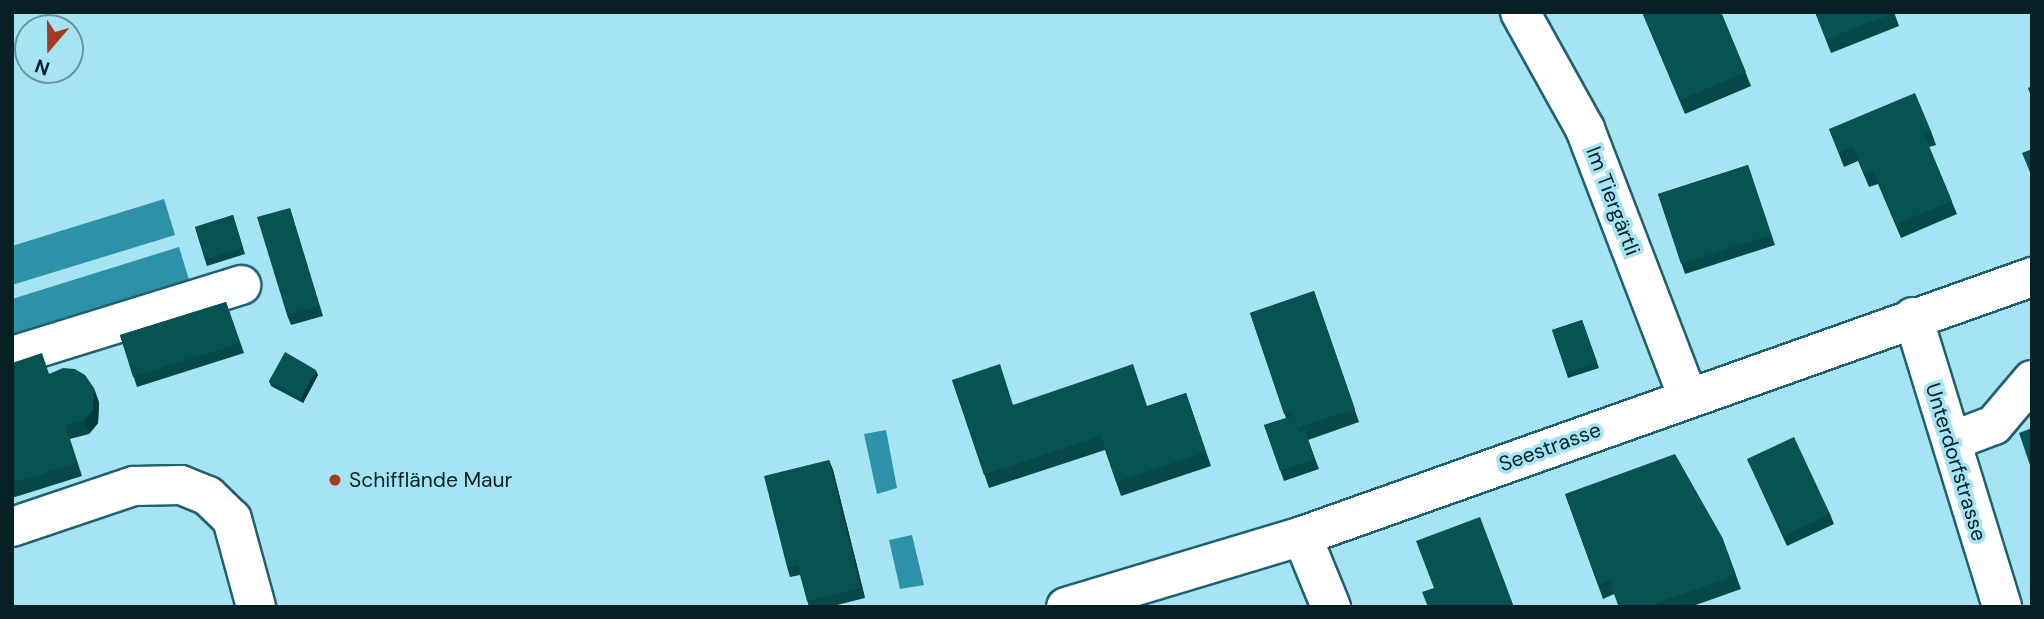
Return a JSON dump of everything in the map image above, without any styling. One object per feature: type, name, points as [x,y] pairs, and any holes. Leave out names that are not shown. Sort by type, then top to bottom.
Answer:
[{"type":"street","name":"Im Tiergärtli","points":[[1520,12],[1585,129],[1688,398]]},
{"type":"street","name":"Seestrasse","points":[[1066,607],[1301,536],[2032,276]]},
{"type":"street","points":[[12,356],[241,285]]},
{"type":"street","name":"Unterdorfstrasse","points":[[1913,317],[2002,607]]},
{"type":"street","points":[[1952,441],[1994,425],[2032,380]]},
{"type":"street","points":[[12,527],[134,486],[181,485],[208,496],[232,519],[256,607]]},
{"type":"street","points":[[1301,536],[1331,607]]},
{"type":"water","points":[[164,199],[175,235],[12,285],[12,246]]},
{"type":"water","points":[[179,247],[190,283],[12,338],[12,299]]},
{"type":"water","points":[[886,430],[897,488],[877,494],[864,434]]},
{"type":"water","points":[[912,535],[924,585],[900,589],[889,540]]},
{"type":"building","points":[[1642,12],[1721,12],[1746,72],[1680,100]]},
{"type":"building","points":[[1815,12],[1894,12],[1894,13],[1826,39]]},
{"type":"building","points":[[1915,93],[1931,131],[1924,134],[1952,201],[1896,224],[1873,170],[1864,174],[1853,147],[1839,153],[1829,129]]},
{"type":"building","points":[[2032,149],[2032,177],[2022,153]]},
{"type":"building","points":[[1748,165],[1771,235],[1681,264],[1658,194]]},
{"type":"building","points":[[290,208],[319,306],[287,315],[257,217]]},
{"type":"building","points":[[233,215],[243,248],[205,260],[195,227]]},
{"type":"building","points":[[1314,291],[1355,409],[1297,428],[1291,412],[1284,414],[1250,313]]},
{"type":"building","points":[[226,302],[240,343],[133,377],[120,335]]},
{"type":"building","points":[[1582,320],[1597,362],[1567,373],[1552,330]]},
{"type":"building","points":[[285,352],[316,370],[301,398],[269,381]]},
{"type":"building","points":[[42,353],[49,374],[63,368],[75,369],[85,375],[94,388],[93,410],[84,420],[65,426],[77,463],[12,483],[12,363]]},
{"type":"building","points":[[1000,364],[1013,405],[1133,364],[1147,406],[1186,393],[1206,452],[1116,482],[1101,436],[984,475],[952,380]]},
{"type":"building","points":[[1293,416],[1298,432],[1305,430],[1315,459],[1280,471],[1264,425]]},
{"type":"building","points":[[2032,428],[2032,471],[2019,433]]},
{"type":"building","points":[[1794,437],[1830,514],[1784,536],[1747,459]]},
{"type":"building","points":[[1675,454],[1722,537],[1736,575],[1646,607],[1619,607],[1610,581],[1598,585],[1565,494]]},
{"type":"building","points":[[829,460],[861,588],[807,601],[798,565],[787,567],[764,476]]},
{"type":"building","points":[[1480,517],[1514,607],[1428,607],[1422,592],[1434,588],[1416,541]]},
{"type":"place","name":"Schifflände Maur","points":[[335,480]]}]
